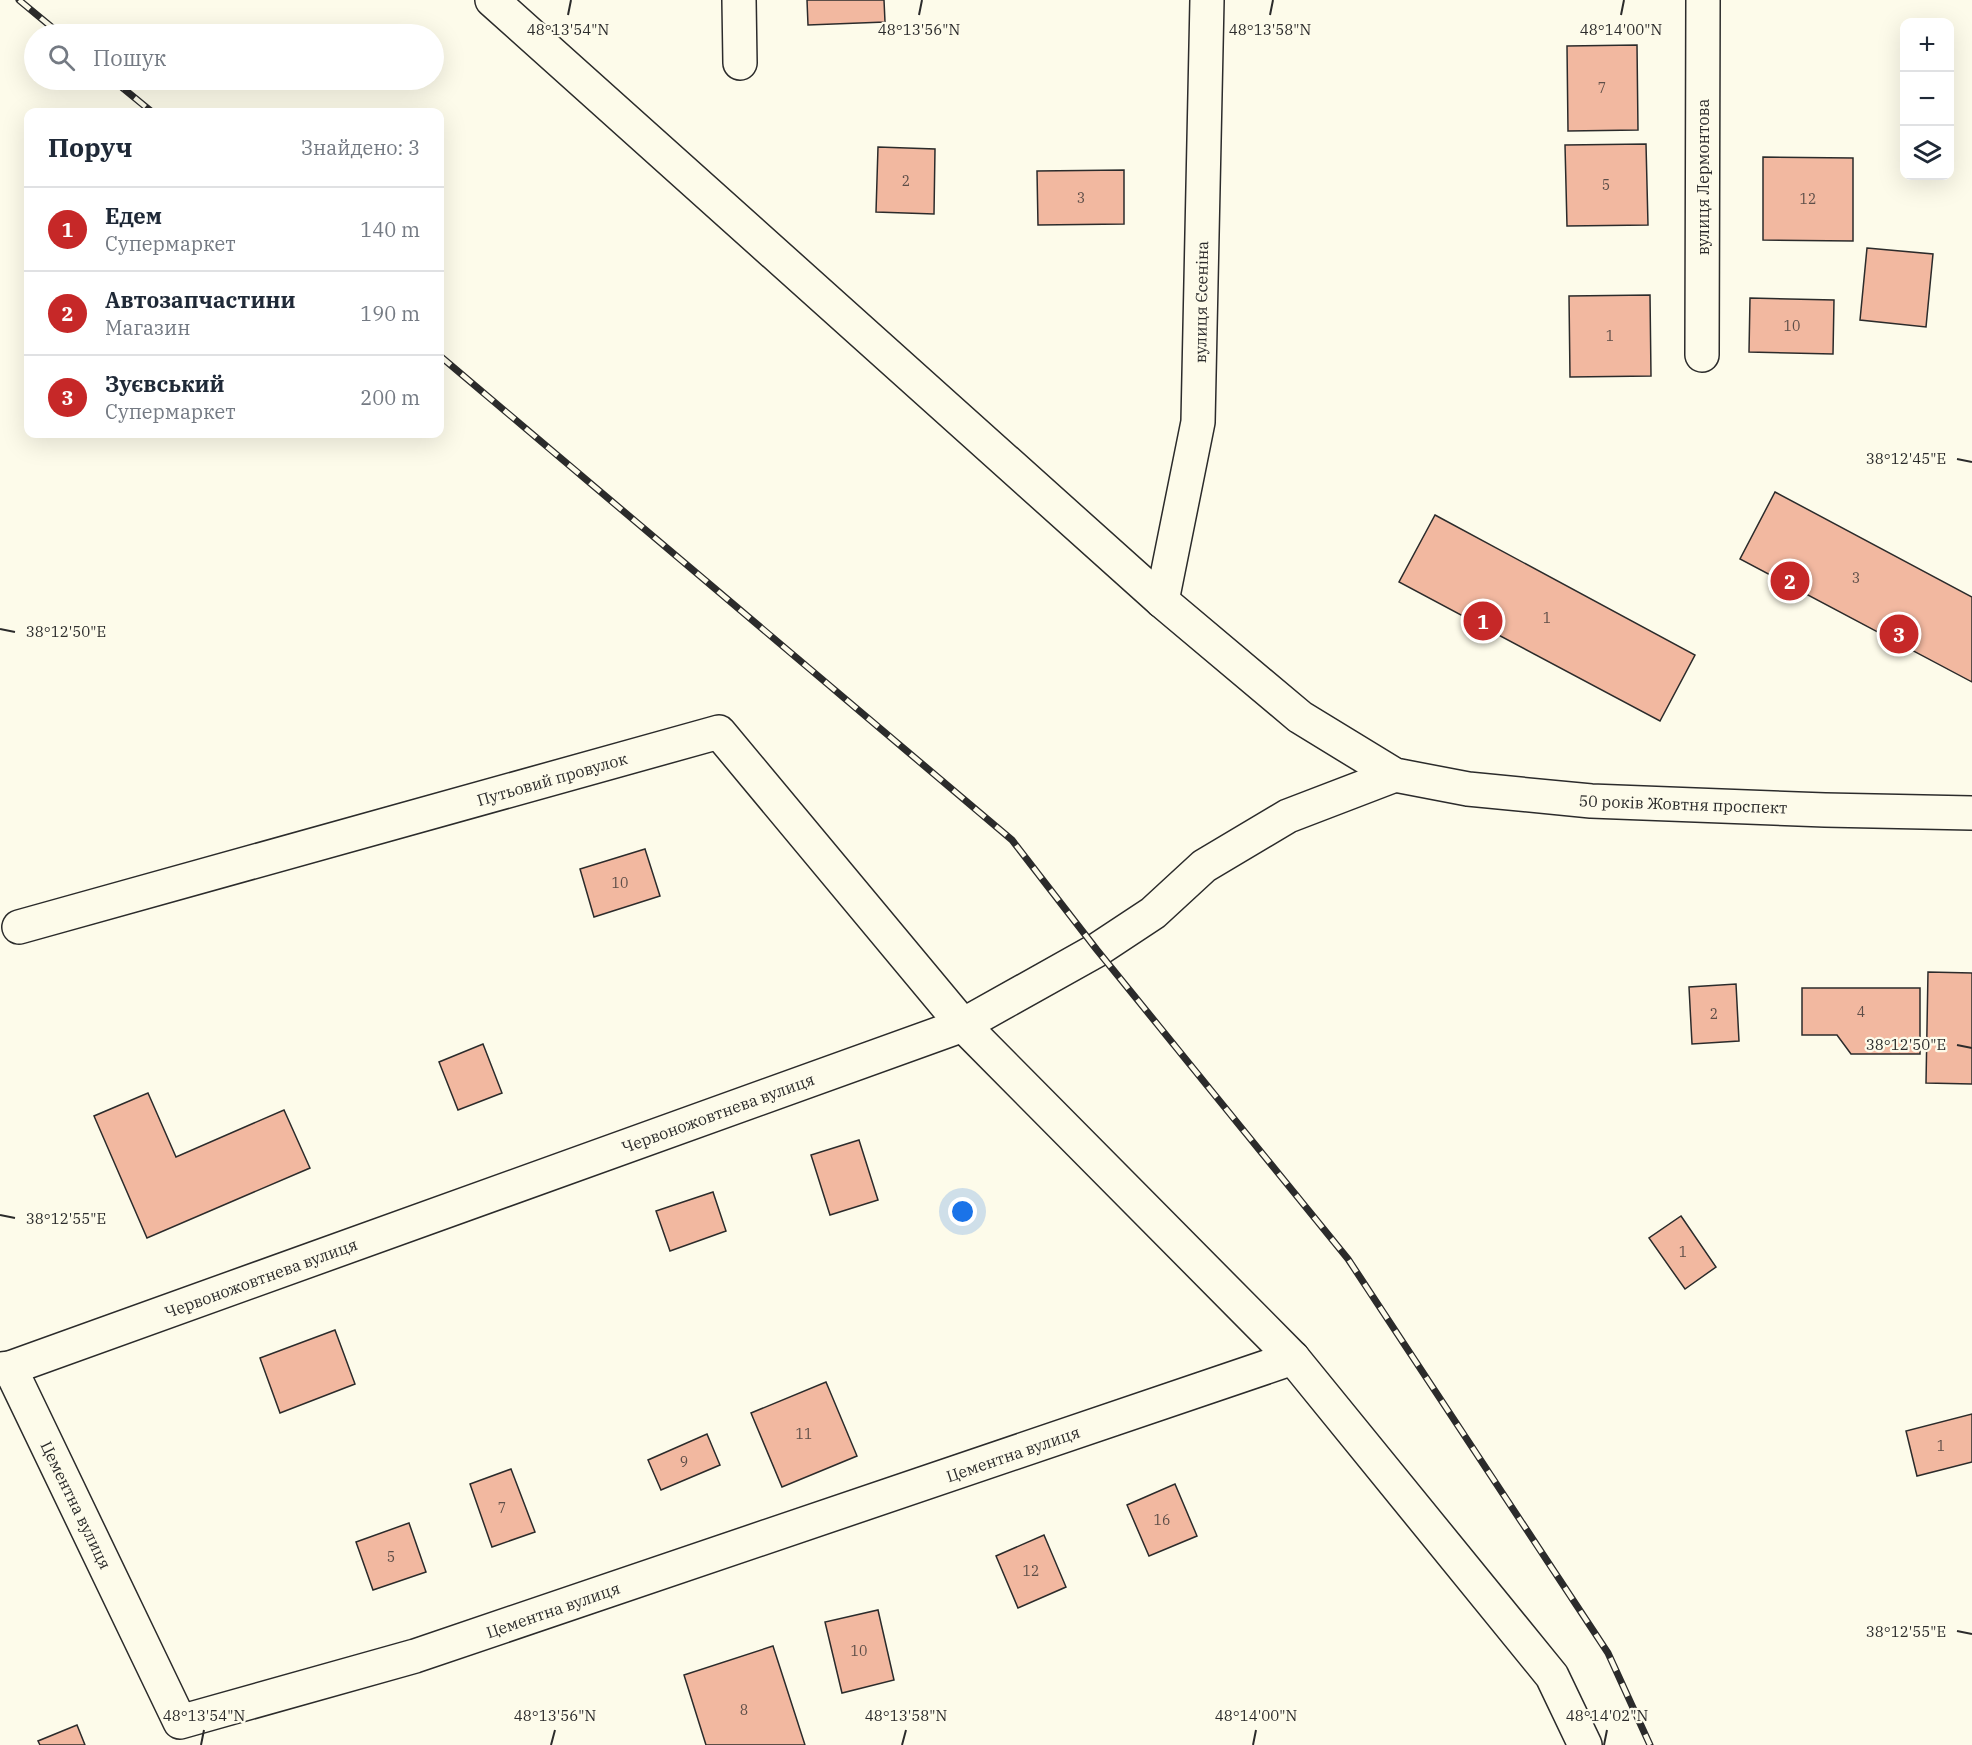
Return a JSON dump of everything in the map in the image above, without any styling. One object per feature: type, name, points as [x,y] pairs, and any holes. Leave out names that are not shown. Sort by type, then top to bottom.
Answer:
[{"type":"street","points":[[492,0],[1162,601],[1300,717],[1395,776]]},
{"type":"street","points":[[739,0],[740,63]]},
{"type":"street","name":"вулиця Єсеніна","points":[[1162,601],[1198,422],[1208,0]]},
{"type":"street","name":"вулиця Лермонтова","points":[[1702,355],[1703,0]]},
{"type":"street","name":"Путьовий провулок","points":[[19,927],[718,732],[963,1025]]},
{"type":"street","name":"50 років Жовтня проспект","points":[[1395,776],[1468,789],[1592,801],[1972,813]]},
{"type":"street","name":"Червоножовтнева вулиця","points":[[5,1368],[963,1025],[1098,950],[1153,913],[1204,866],[1288,816],[1395,776]]},
{"type":"street","points":[[963,1025],[1293,1359],[1552,1676],[1585,1745]]},
{"type":"street","name":"Цементна вулиця","points":[[5,1368],[180,1722],[415,1656],[1293,1359]]},
{"type":"building","points":[[807,0],[884,0],[885,22],[808,25]]},
{"type":"building","points":[[1637,45],[1638,130],[1568,131],[1567,46]]},
{"type":"building","points":[[1646,144],[1648,225],[1567,226],[1565,145]]},
{"type":"building","points":[[878,147],[935,149],[934,214],[876,212]]},
{"type":"building","points":[[1763,157],[1853,158],[1853,241],[1763,240]]},
{"type":"building","points":[[1124,170],[1124,224],[1038,225],[1037,171]]},
{"type":"building","points":[[1867,248],[1933,254],[1926,327],[1860,320]]},
{"type":"building","points":[[1650,295],[1651,376],[1570,377],[1569,296]]},
{"type":"building","points":[[1750,298],[1834,300],[1833,354],[1749,352]]},
{"type":"building","points":[[1775,492],[1972,597],[1972,682],[1740,559]]},
{"type":"building","points":[[1435,515],[1695,655],[1660,721],[1399,582]]},
{"type":"building","points":[[645,849],[660,896],[594,917],[580,869]]},
{"type":"building","points":[[1928,972],[1972,973],[1972,1084],[1926,1083]]},
{"type":"building","points":[[1736,984],[1739,1041],[1692,1044],[1689,987]]},
{"type":"building","points":[[1802,988],[1920,988],[1920,1054],[1851,1054],[1837,1035],[1802,1035]]},
{"type":"building","points":[[483,1044],[502,1093],[458,1110],[439,1062]]},
{"type":"building","points":[[148,1093],[176,1157],[284,1110],[310,1168],[147,1238],[94,1116]]},
{"type":"building","points":[[859,1140],[878,1200],[830,1215],[811,1155]]},
{"type":"building","points":[[713,1192],[726,1231],[670,1251],[656,1211]]},
{"type":"building","points":[[1681,1216],[1716,1267],[1685,1289],[1649,1238]]},
{"type":"building","points":[[335,1330],[355,1384],[280,1413],[260,1358]]},
{"type":"building","points":[[826,1382],[857,1456],[782,1487],[751,1413]]},
{"type":"building","points":[[1972,1414],[1972,1462],[1917,1476],[1906,1431]]},
{"type":"building","points":[[707,1434],[720,1465],[661,1490],[648,1460]]},
{"type":"building","points":[[511,1469],[535,1532],[492,1547],[470,1484]]},
{"type":"building","points":[[1175,1484],[1197,1536],[1149,1556],[1127,1505]]},
{"type":"building","points":[[409,1523],[426,1572],[373,1590],[356,1542]]},
{"type":"building","points":[[1044,1535],[1066,1587],[1018,1608],[996,1556]]},
{"type":"building","points":[[878,1610],[894,1680],[842,1693],[825,1622]]},
{"type":"building","points":[[773,1646],[805,1745],[706,1745],[684,1675]]},
{"type":"building","points":[[77,1725],[85,1745],[40,1745],[38,1741]]},
{"type":"railway","points":[[19,0],[48,24]]},
{"type":"railway","points":[[125,90],[147,108]]},
{"type":"railway","points":[[444,359],[1012,840],[1097,950],[1348,1259],[1608,1653],[1650,1745]]},
{"type":"place","name":"Автозапчастини","points":[[1790,581]]},
{"type":"place","name":"Едем","points":[[1483,621]]},
{"type":"place","name":"Зуєвський","points":[[1899,634]]}]
